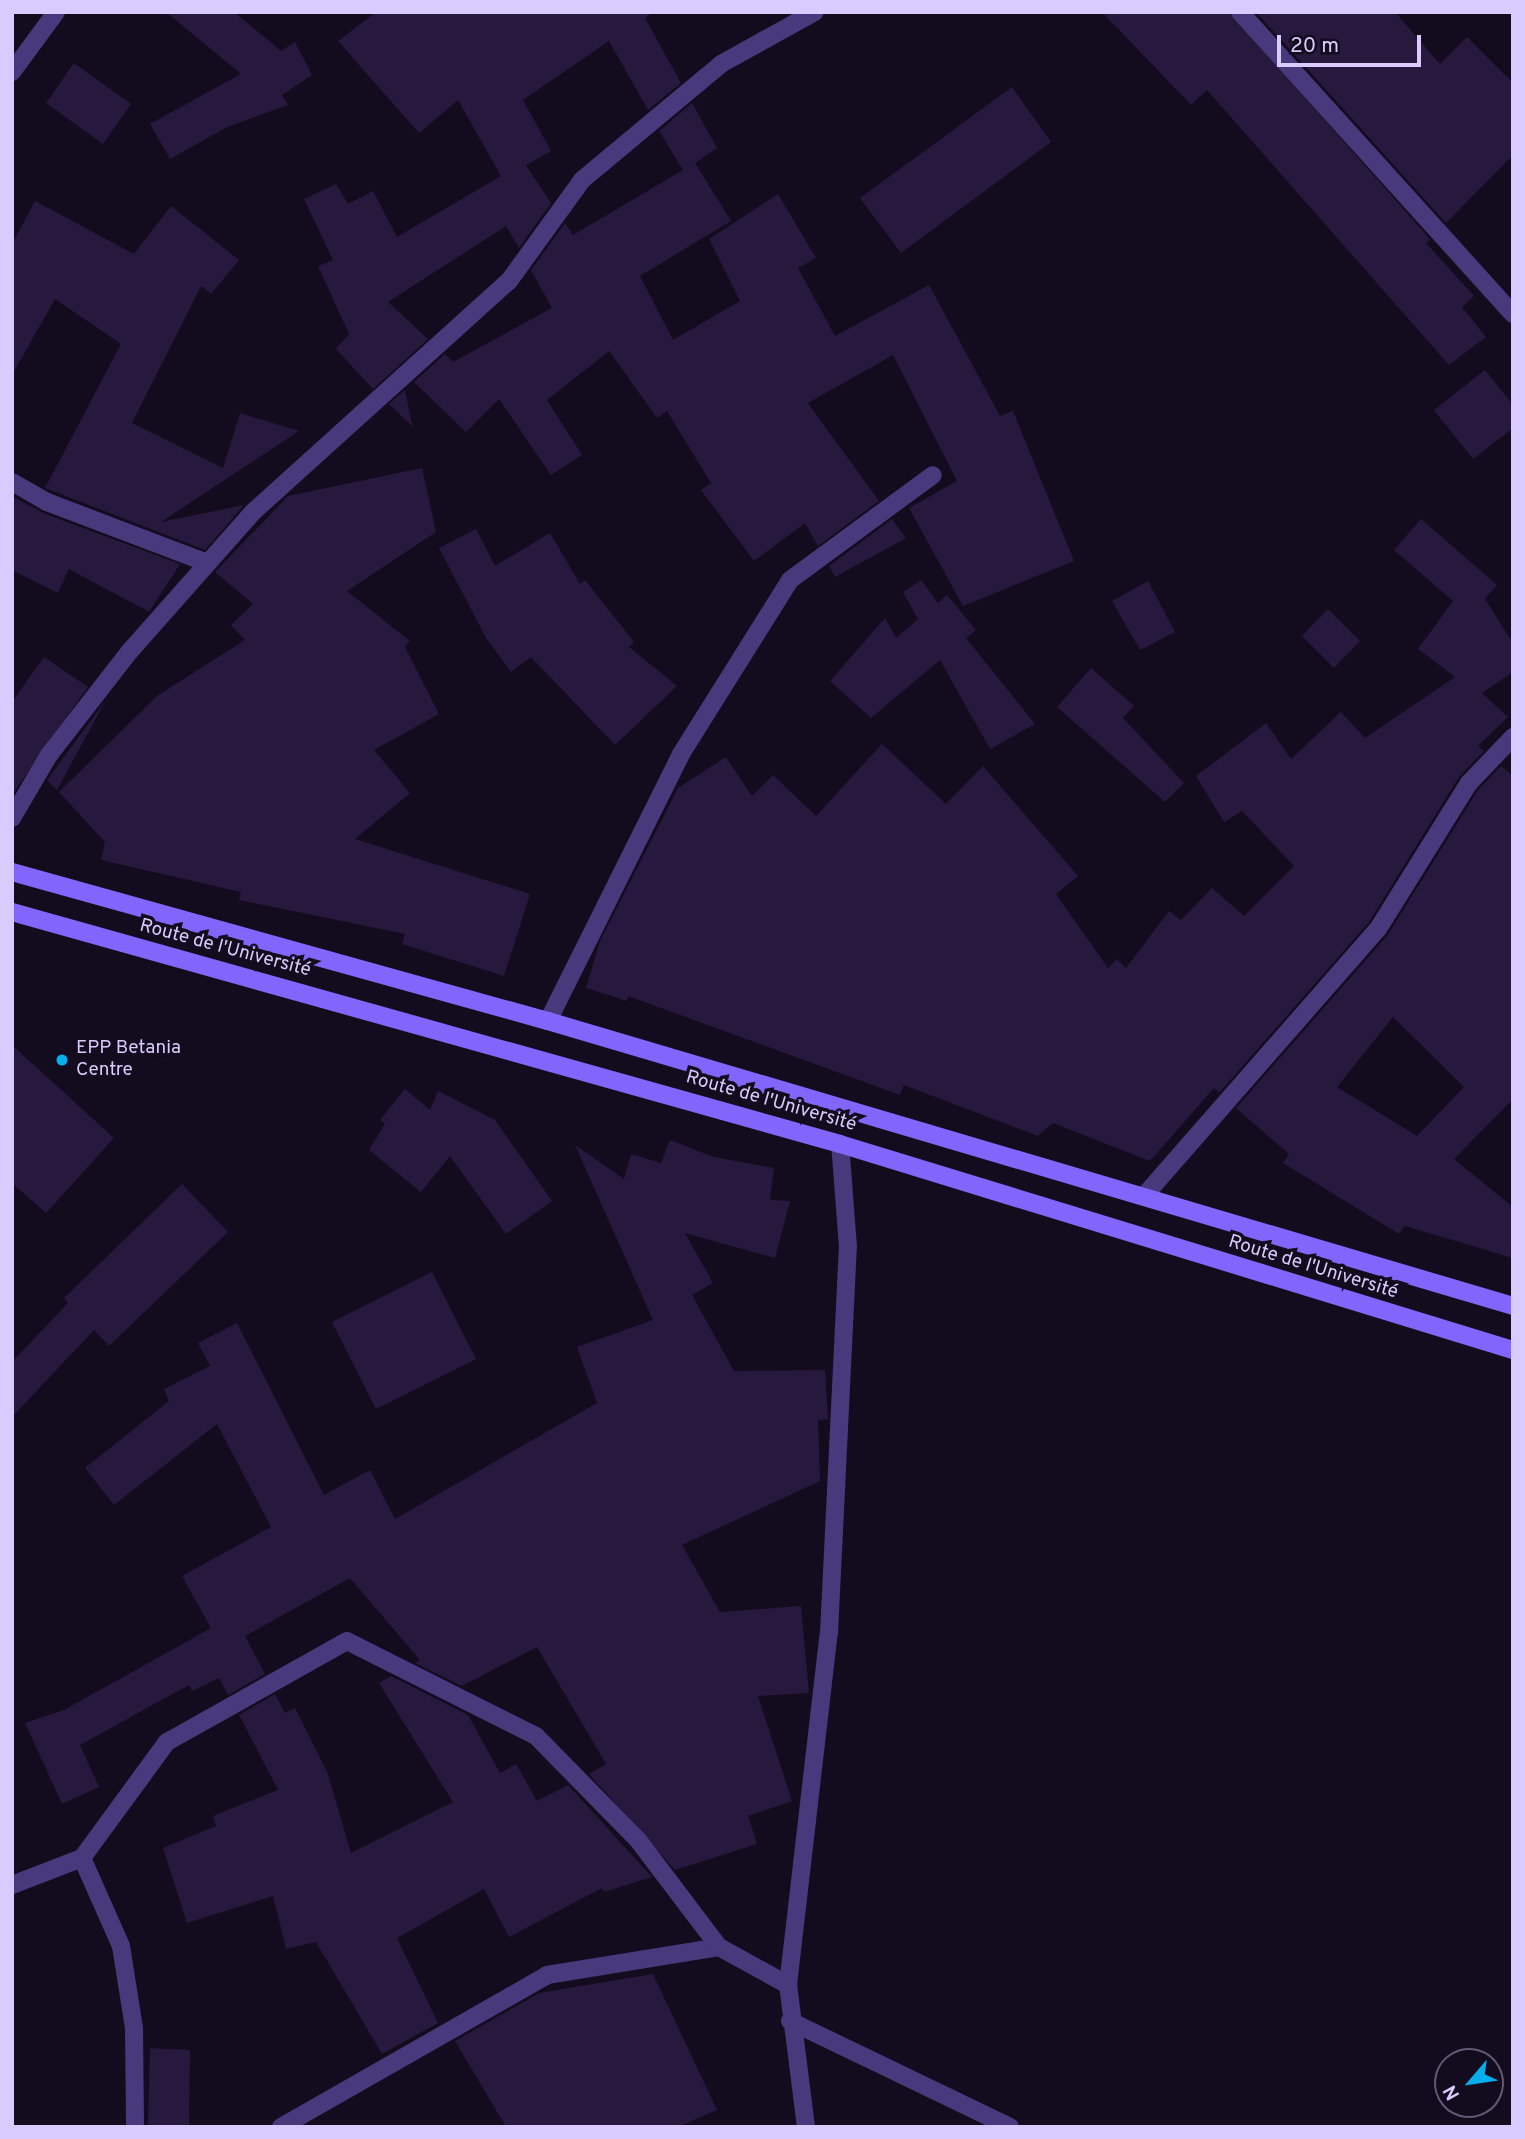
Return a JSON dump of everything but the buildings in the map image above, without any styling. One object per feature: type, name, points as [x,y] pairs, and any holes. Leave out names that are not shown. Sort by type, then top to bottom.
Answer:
[{"type":"main road","name":"Route de l'Université","points":[[12,872],[548,1021],[1513,1306]]},
{"type":"main road","name":"Route de l'Université","points":[[12,912],[840,1144],[1513,1350]]},
{"type":"street","points":[[12,72],[56,12]]},
{"type":"street","points":[[12,818],[49,755],[253,512],[509,281],[582,180],[721,64],[815,12]]},
{"type":"street","points":[[1240,12],[1513,314]]},
{"type":"street","points":[[548,1021],[681,754],[782,592],[933,475]]},
{"type":"street","points":[[12,482],[47,502],[208,563]]},
{"type":"street","points":[[1144,1196],[1378,929],[1469,783],[1513,737]]},
{"type":"street","points":[[806,2127],[790,2021],[788,1985],[829,1633],[848,1247],[840,1144]]},
{"type":"street","points":[[12,1885],[82,1858],[167,1742],[347,1641],[536,1736],[638,1840],[719,1947],[788,1985]]},
{"type":"street","points":[[82,1858],[121,1946],[134,2028],[135,2127]]},
{"type":"street","points":[[281,2127],[547,1975],[719,1947]]},
{"type":"street","points":[[790,2021],[1010,2127]]},
{"type":"place","name":"EPP Betania Centre","points":[[62,1060]]}]
